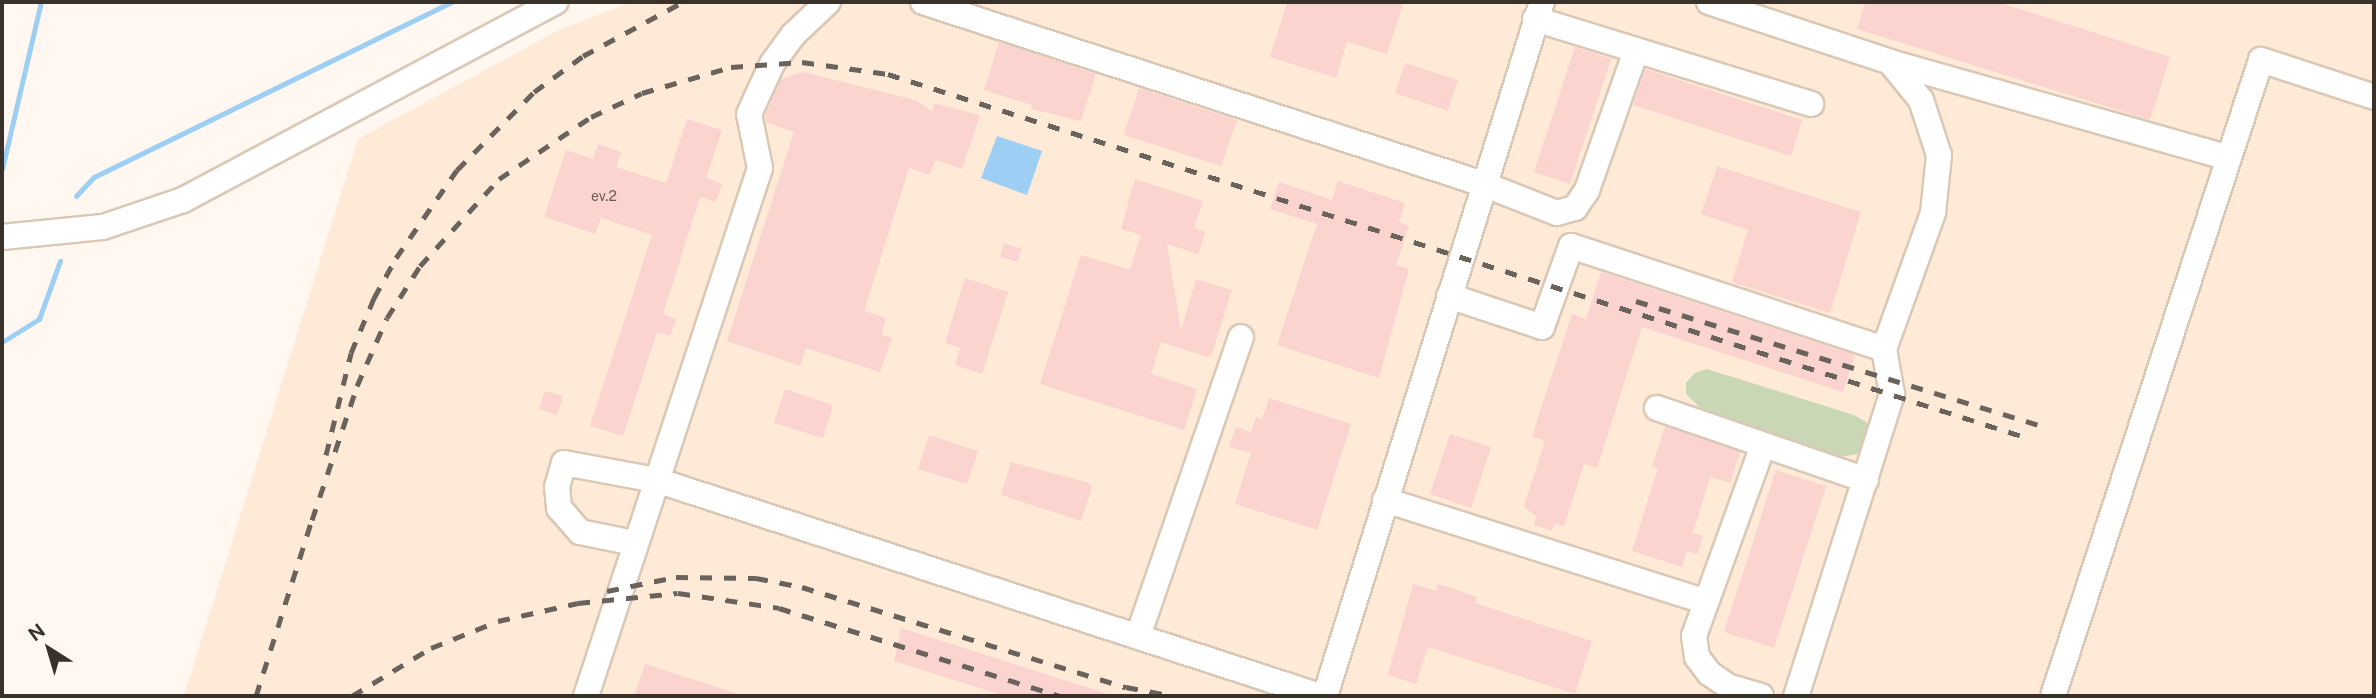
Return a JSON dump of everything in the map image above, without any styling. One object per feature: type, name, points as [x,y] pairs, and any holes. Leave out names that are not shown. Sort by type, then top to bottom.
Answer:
[{"type":"lane","points":[[5,237],[103,227],[183,200],[556,2]]},
{"type":"lane","points":[[586,696],[634,543],[760,168],[749,114],[779,54],[828,2]]},
{"type":"lane","points":[[923,2],[1483,184],[1557,213],[1575,208],[1587,190],[1636,51]]},
{"type":"lane","points":[[1709,2],[1890,62],[2230,158]]},
{"type":"lane","points":[[634,543],[580,532],[559,508],[557,487],[564,463],[656,480],[1322,696],[1539,10],[1636,51],[1811,104]]},
{"type":"lane","points":[[2053,696],[2260,60],[2374,97]]},
{"type":"lane","points":[[1796,696],[1892,394],[1884,349],[1933,213],[1939,180],[1936,136],[1921,100],[1890,62]]},
{"type":"lane","points":[[1449,296],[1542,327],[1571,246],[1884,349]]},
{"type":"lane","points":[[1138,636],[1241,337]]},
{"type":"lane","points":[[1657,408],[1866,480]]},
{"type":"lane","points":[[1761,696],[1729,687],[1698,657],[1694,636],[1704,601],[1763,445]]},
{"type":"lane","points":[[1385,500],[1704,601]]},
{"type":"shaded area","points":[[631,2],[2374,2],[2374,696],[184,696],[358,139],[557,31]]},
{"type":"green space","points":[[1707,369],[1854,415],[1866,422],[1871,434],[1863,453],[1841,457],[1703,411],[1686,394],[1686,383],[1695,373]]},
{"type":"water","points":[[997,136],[1042,151],[1027,195],[981,178]]},
{"type":"building","points":[[1287,2],[1403,4],[1387,54],[1347,42],[1336,78],[1270,57]]},
{"type":"building","points":[[1865,2],[1998,2],[2170,57],[2150,120],[1857,29]]},
{"type":"building","points":[[999,42],[1096,74],[1081,121],[1031,109],[1032,105],[984,90]]},
{"type":"building","points":[[1575,47],[1611,59],[1570,184],[1534,172]]},
{"type":"building","points":[[1405,63],[1458,80],[1448,111],[1395,93]]},
{"type":"building","points":[[1645,69],[1802,120],[1791,156],[1633,105]]},
{"type":"building","points":[[803,72],[915,100],[932,111],[934,103],[980,115],[962,169],[935,160],[930,175],[909,168],[864,311],[886,318],[881,335],[892,338],[880,372],[806,348],[800,366],[727,341],[794,132],[766,122],[765,116],[781,79]]},
{"type":"building","points":[[1139,88],[1237,120],[1221,166],[1124,135]]},
{"type":"building","points":[[687,119],[722,130],[706,178],[722,184],[716,202],[700,197],[663,314],[676,319],[670,336],[657,332],[623,436],[590,426],[652,235],[601,218],[595,234],[544,217],[566,150],[593,159],[598,144],[621,152],[616,167],[666,183]]},
{"type":"building","points":[[1717,166],[1861,212],[1830,313],[1732,282],[1748,230],[1701,214]]},
{"type":"building","points":[[1135,179],[1203,201],[1194,228],[1205,232],[1198,254],[1167,244],[1181,331],[1196,279],[1232,290],[1212,354],[1207,357],[1161,342],[1151,374],[1197,389],[1184,430],[1040,384],[1081,255],[1130,270],[1141,235],[1121,229]]},
{"type":"building","points":[[1338,181],[1405,203],[1399,222],[1409,226],[1396,265],[1409,269],[1379,378],[1277,345],[1317,224],[1270,209],[1279,182],[1332,200]]},
{"type":"building","points":[[1004,243],[1022,249],[1017,262],[1000,257]]},
{"type":"building","points":[[1601,272],[1855,355],[1843,392],[1642,327],[1597,468],[1584,464],[1564,526],[1555,523],[1552,531],[1534,525],[1536,517],[1524,506],[1545,441],[1532,436],[1572,314],[1586,319]]},
{"type":"building","points":[[965,278],[1008,292],[982,374],[955,365],[960,348],[945,343]]},
{"type":"building","points":[[785,389],[833,405],[823,438],[774,423]]},
{"type":"building","points":[[545,391],[563,396],[557,415],[539,409]]},
{"type":"building","points":[[1269,398],[1351,424],[1317,530],[1235,504],[1251,453],[1229,447],[1236,427],[1251,432],[1256,417],[1262,419]]},
{"type":"building","points":[[1665,426],[1740,452],[1730,483],[1710,477],[1693,533],[1703,536],[1697,554],[1687,551],[1682,567],[1632,551],[1658,468],[1652,467]]},
{"type":"building","points":[[1450,434],[1491,447],[1471,508],[1430,494]]},
{"type":"building","points":[[929,435],[978,451],[967,484],[918,469]]},
{"type":"building","points":[[1011,462],[1089,483],[1092,488],[1081,521],[1001,495]]},
{"type":"building","points":[[1776,470],[1826,486],[1774,648],[1724,632]]},
{"type":"building","points":[[1413,584],[1436,591],[1438,584],[1454,589],[1477,597],[1475,603],[1592,641],[1575,694],[1428,647],[1416,684],[1388,675]]},
{"type":"building","points":[[901,628],[1105,693],[1104,696],[1005,696],[894,661]]},
{"type":"building","points":[[645,664],[735,693],[734,696],[634,696]]},
{"type":"waterway","points":[[2,169],[41,2]]},
{"type":"waterway","points":[[76,196],[94,177],[452,2]]},
{"type":"waterway","points":[[2,342],[39,319],[60,261]]},
{"type":"railway","points":[[326,455],[351,353],[374,298],[396,258],[457,170],[534,92],[583,56],[683,2]]},
{"type":"railway","points":[[312,520],[357,386],[387,318],[420,266],[499,179],[591,117],[642,93],[731,67],[802,62],[888,74],[2031,439]]},
{"type":"railway","points":[[1636,301],[2038,425]]},
{"type":"railway","points":[[256,696],[314,513]]},
{"type":"railway","points":[[607,591],[676,577],[756,578],[802,587],[1126,687],[1173,696]]},
{"type":"railway","points":[[352,696],[431,648],[498,621],[578,603],[678,593],[779,608],[1059,696]]}]
